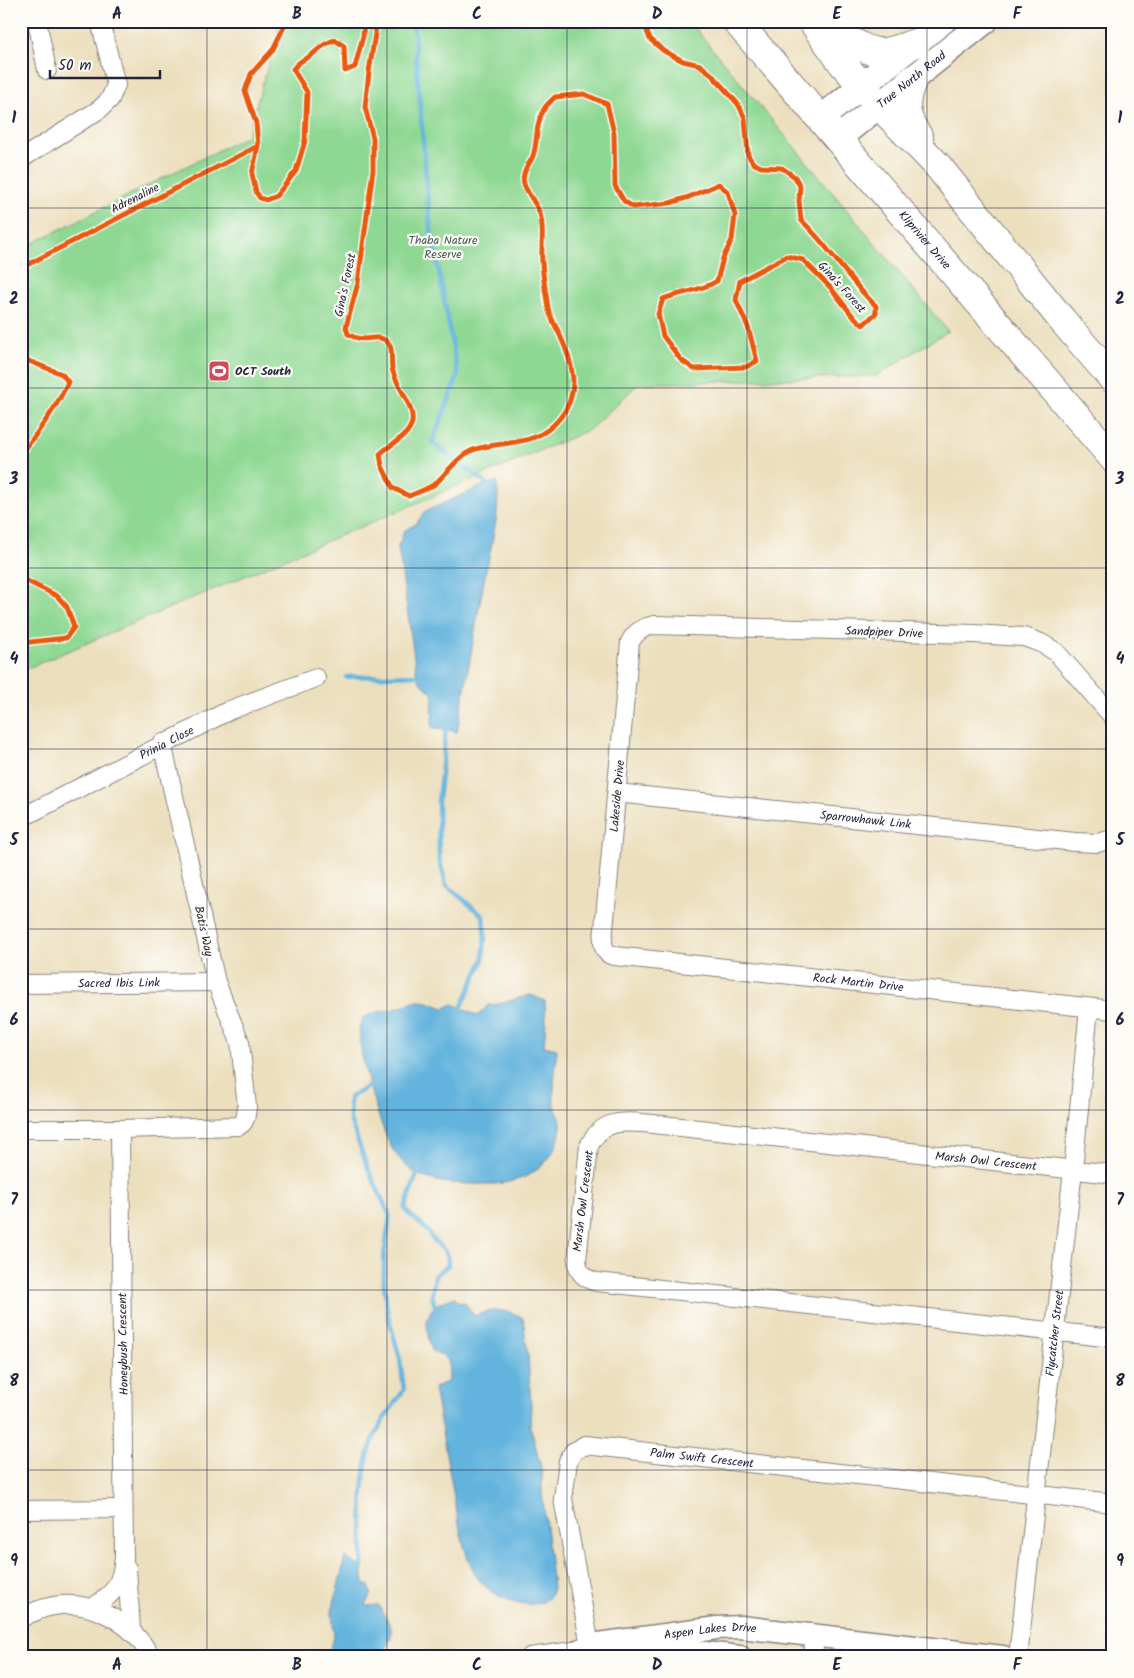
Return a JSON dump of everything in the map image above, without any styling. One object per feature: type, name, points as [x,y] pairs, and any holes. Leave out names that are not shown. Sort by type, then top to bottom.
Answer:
[{"type":"main road","name":"Kliprivier Drive","points":[[736,21],[1113,458]]},
{"type":"main road","points":[[812,21],[843,64],[937,165],[1062,320],[1113,379]]},
{"type":"main road","points":[[823,21],[862,48],[872,52],[888,52],[916,44]]},
{"type":"main road","name":"True North Road","points":[[829,129],[871,96],[916,44],[944,21]]},
{"type":"main road","name":"True North Road","points":[[871,96],[912,79],[986,21]]},
{"type":"main road","points":[[912,79],[906,98],[907,114],[912,127],[937,165]]},
{"type":"street","points":[[37,21],[47,70]]},
{"type":"street","points":[[21,159],[100,109],[110,99],[116,85],[100,21]]},
{"type":"street","name":"Sandpiper Drive","points":[[630,642],[642,628],[654,625],[1024,637],[1041,643],[1056,652],[1113,717]]},
{"type":"street","name":"Lakeside Drive","points":[[605,950],[603,940],[630,642]]},
{"type":"street","name":"Prinia Close","points":[[21,818],[162,743],[230,710],[316,678]]},
{"type":"street","name":"Batis Way","points":[[120,1129],[238,1126],[243,1124],[246,1117],[247,1107],[240,1042],[216,982],[162,743]]},
{"type":"street","name":"Sparrowhawk Link","points":[[617,793],[1076,842],[1097,843],[1113,839]]},
{"type":"street","name":"Rock Martin Drive","points":[[605,950],[611,956],[1113,1010]]},
{"type":"street","name":"Sacred Ibis Link","points":[[21,984],[216,982]]},
{"type":"street","name":"Flycatcher Street","points":[[1018,1657],[1073,1170],[1089,1008]]},
{"type":"street","name":"Marsh Owl Crescent","points":[[1054,1332],[588,1280],[581,1274],[577,1260],[587,1155],[597,1133],[612,1124],[628,1122],[1073,1170]]},
{"type":"street","points":[[21,1129],[120,1129]]},
{"type":"street","name":"Honeybush Crescent","points":[[92,1608],[108,1597],[117,1587],[122,1574],[124,1558],[125,1482],[120,1129]]},
{"type":"street","points":[[1073,1170],[1113,1174]]},
{"type":"street","points":[[1054,1332],[1113,1338]]},
{"type":"street","name":"Palm Swift Crescent","points":[[587,1649],[563,1500],[568,1461],[573,1452],[584,1445],[1036,1494]]},
{"type":"street","points":[[1036,1494],[1113,1503]]},
{"type":"street","points":[[21,1510],[124,1509]]},
{"type":"street","name":"Honeybush Crescent","points":[[124,1558],[127,1571],[130,1629]]},
{"type":"street","points":[[21,1618],[40,1609],[66,1605],[92,1608],[113,1616],[130,1629],[145,1646],[151,1657]]},
{"type":"street","name":"Aspen Lakes Drive","points":[[587,1649],[717,1628],[741,1628],[1003,1657]]},
{"type":"street","points":[[813,1657],[814,1635]]},
{"type":"street","points":[[530,1657],[587,1649]]},
{"type":"street","name":"Aspen Lakes Drive","points":[[587,1649],[651,1649],[740,1657]]},
{"type":"green space","name":"Thaba Nature Reserve","points":[[281,21],[689,21],[948,331],[876,376],[638,384],[589,430],[21,671],[21,249],[247,136]]},
{"type":"water","points":[[497,481],[498,494],[494,534],[457,732],[432,727],[433,694],[419,681],[416,670],[398,547],[404,531],[417,523],[424,512]]},
{"type":"water","points":[[531,995],[545,1001],[544,1046],[557,1049],[554,1102],[561,1124],[559,1138],[547,1161],[527,1176],[514,1181],[487,1184],[440,1182],[411,1170],[393,1150],[375,1106],[360,1044],[359,1029],[362,1019],[375,1013],[419,1001],[429,1002],[444,1008],[453,1004],[478,1016],[488,1005],[499,1004]]},
{"type":"water","points":[[454,1297],[459,1303],[464,1302],[475,1316],[493,1311],[505,1311],[523,1318],[528,1355],[531,1405],[530,1425],[542,1471],[542,1491],[553,1588],[548,1598],[539,1603],[531,1604],[508,1600],[486,1587],[471,1566],[464,1547],[434,1388],[449,1381],[449,1365],[446,1358],[432,1351],[427,1330],[428,1317],[431,1311],[443,1301]]},
{"type":"water","points":[[345,1557],[362,1568],[364,1584],[369,1586],[372,1594],[365,1604],[367,1606],[379,1605],[391,1627],[391,1638],[380,1657],[335,1657],[330,1651],[334,1638],[332,1612]]},
{"type":"waterway","points":[[413,21],[430,224],[458,375],[432,443],[487,484]]},
{"type":"waterway","points":[[346,677],[417,675]]},
{"type":"waterway","points":[[446,729],[438,801],[439,858],[446,885],[483,916],[485,937],[483,960],[461,1008]]},
{"type":"waterway","points":[[362,1568],[363,1489],[367,1459],[377,1431],[404,1390],[400,1359],[388,1315],[384,1285],[384,1256],[390,1216],[369,1171],[350,1120],[349,1098],[369,1086]]},
{"type":"waterway","points":[[417,1174],[405,1208],[425,1228],[443,1250],[448,1260],[448,1265],[435,1276],[432,1295],[435,1306]]},
{"type":"cycle path","points":[[285,21],[272,51],[251,74],[245,91],[256,123],[258,146],[252,174],[256,192],[260,198],[266,200],[276,196],[296,171],[305,141],[307,92],[293,69],[299,62],[335,40],[344,46],[345,71],[355,67],[363,36],[364,21]]},
{"type":"cycle path","name":"Gina's Forest","points":[[377,21],[365,107],[373,138],[373,170],[358,283],[346,327],[348,334],[354,337],[359,339],[381,338],[390,346],[394,375],[411,409],[412,422],[407,432],[380,454],[382,466],[393,488],[409,496],[433,485],[458,460],[473,450],[519,442],[540,435],[550,428],[567,408],[573,387],[571,365],[548,308],[542,263],[541,218],[523,180],[524,173],[535,151],[540,116],[545,107],[555,97],[584,94],[607,104],[614,133],[615,186],[624,201],[633,207],[670,203],[719,184],[728,192],[735,215],[732,240],[723,258],[717,281],[704,287],[663,299],[658,314],[663,336],[681,360],[694,369],[746,367],[757,361],[748,327],[736,300],[740,281],[787,256],[803,260],[830,287],[852,315],[863,325],[876,313],[876,306],[801,220],[800,186],[795,177],[782,168],[761,167],[753,163],[748,155],[745,118],[738,104],[711,74],[700,65],[683,61],[664,51],[650,39],[643,21]]},
{"type":"cycle path","name":"Adrenaline","points":[[21,268],[258,146]]},
{"type":"cycle path","points":[[21,358],[62,374],[68,382],[52,411],[21,455]]},
{"type":"cycle path","points":[[21,578],[57,596],[67,607],[74,627],[66,638],[21,643]]},
{"type":"place","name":"OCT South","points":[[219,371]]}]
